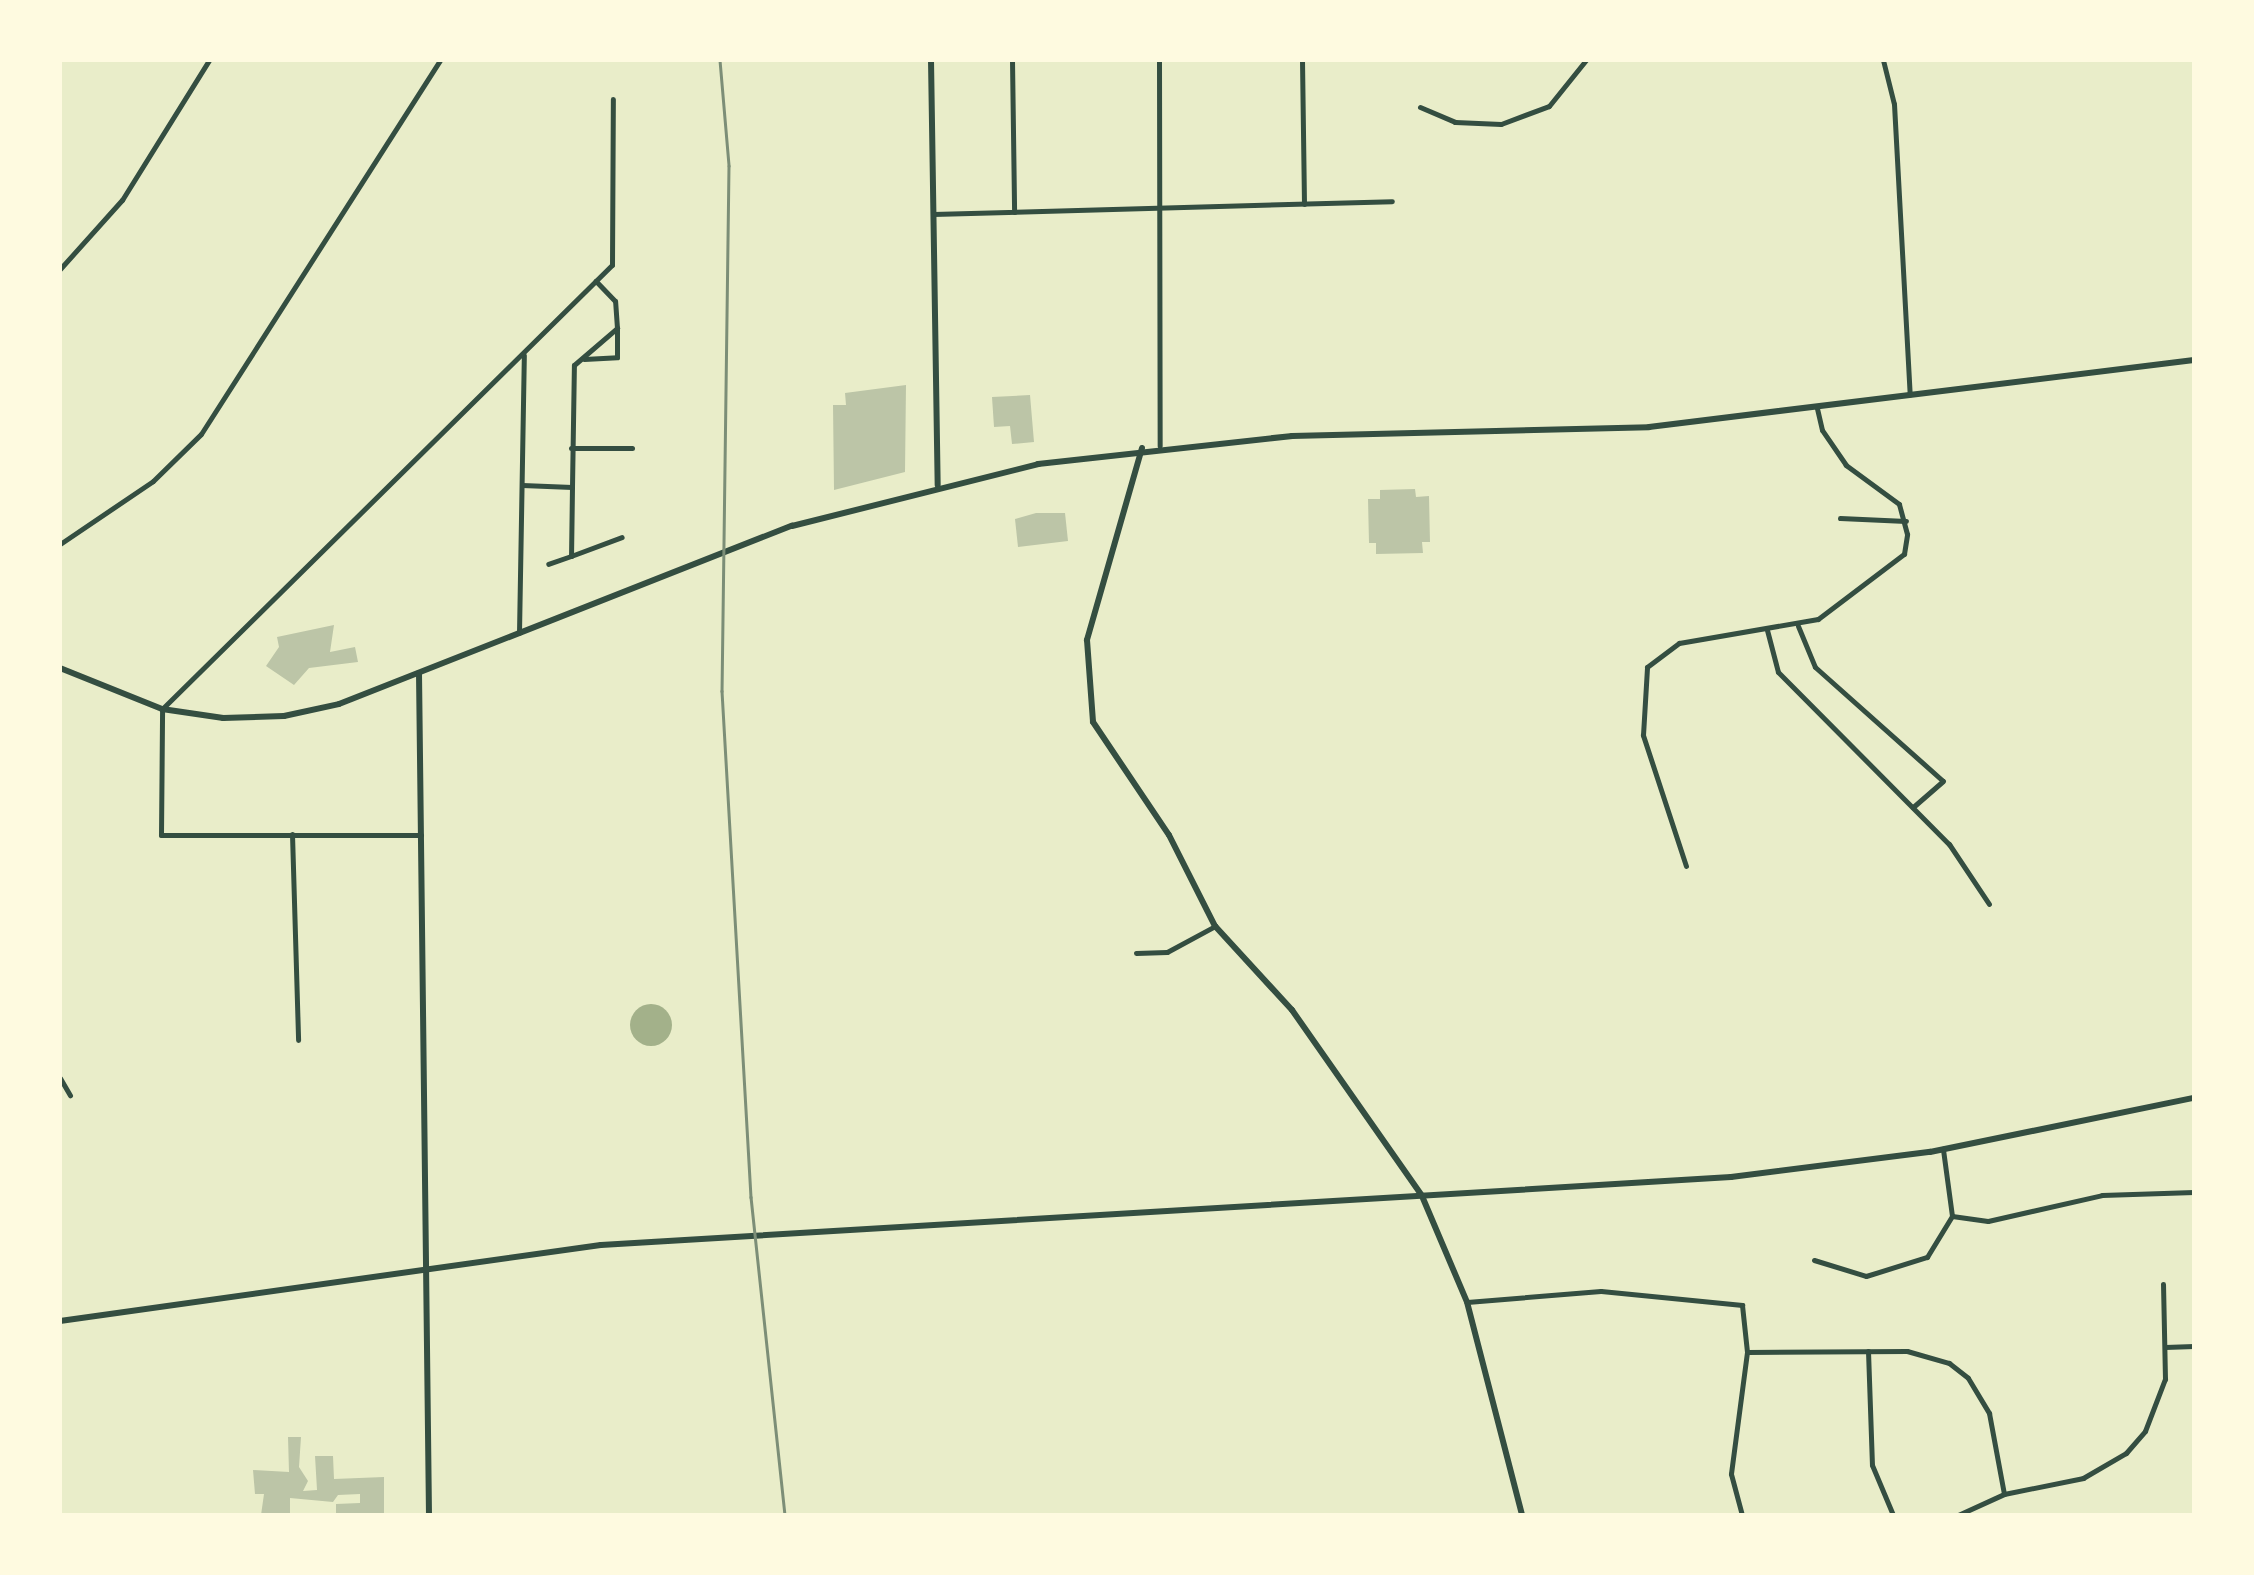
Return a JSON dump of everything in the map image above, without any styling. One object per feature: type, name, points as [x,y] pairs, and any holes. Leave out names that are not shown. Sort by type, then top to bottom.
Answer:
[{"type":"street","points":[[60,269],[122,200],[209,60]]},
{"type":"street","points":[[60,544],[153,481],[201,434],[440,60]]},
{"type":"street","points":[[931,60],[938,485]]},
{"type":"street","points":[[1012,60],[1014,212]]},
{"type":"street","points":[[1159,60],[1160,446]]},
{"type":"street","points":[[1302,60],[1304,204]]},
{"type":"street","points":[[1420,106],[1455,122],[1501,124],[1549,106],[1586,60]]},
{"type":"street","points":[[1883,60],[1894,104],[1910,397]]},
{"type":"street","points":[[421,835],[162,836],[162,709],[596,281],[617,255],[613,99]]},
{"type":"street","points":[[933,214],[1392,201]]},
{"type":"street","points":[[580,359],[617,358],[615,300],[596,281]]},
{"type":"street","points":[[571,556],[572,375],[580,359],[617,328]]},
{"type":"street","points":[[519,634],[524,352]]},
{"type":"street","points":[[60,668],[162,709],[223,718],[284,716],[339,704],[756,541],[938,485],[1160,446],[1649,427],[2194,360]]},
{"type":"street","points":[[1686,866],[1643,735],[1648,666],[1679,643],[1798,626],[1894,567],[1904,554],[1906,522],[1899,504],[1846,466],[1822,430],[1817,408]]},
{"type":"street","points":[[571,448],[632,448]]},
{"type":"street","points":[[1142,448],[1087,640],[1086,696],[1104,747],[1168,835],[1215,926],[1292,1010],[1422,1196],[1467,1302],[1522,1515]]},
{"type":"street","points":[[522,485],[572,487]]},
{"type":"street","points":[[1840,518],[1906,522]]},
{"type":"street","points":[[548,564],[622,538]]},
{"type":"street","points":[[1798,626],[1815,668],[1944,781],[1914,808]]},
{"type":"street","points":[[1768,630],[1778,672],[1950,844],[1989,904]]},
{"type":"street","points":[[419,673],[429,1515]]},
{"type":"street","points":[[292,834],[298,1040]]},
{"type":"street","points":[[1136,953],[1167,952],[1215,926]]},
{"type":"street","points":[[60,1078],[70,1095]]},
{"type":"street","points":[[60,1321],[426,1264],[715,1240],[1732,1176],[1943,1149],[2194,1098]]},
{"type":"street","points":[[1814,1260],[1866,1276],[1914,1264],[1934,1249],[1952,1216],[1943,1149]]},
{"type":"street","points":[[1952,1216],[1988,1221],[2102,1195],[2194,1192]]},
{"type":"street","points":[[1958,1515],[2004,1494],[2083,1478],[2126,1453],[2158,1405],[2165,1347],[2162,1284]]},
{"type":"street","points":[[1467,1302],[1600,1291],[1742,1305],[1747,1352],[1731,1474],[1742,1515]]},
{"type":"street","points":[[2165,1347],[2194,1346]]},
{"type":"street","points":[[1868,1351],[1872,1465],[1893,1515]]},
{"type":"street","points":[[1747,1352],[1926,1354],[1968,1378],[1988,1413],[2004,1494]]},
{"type":"shaded area","points":[[651,1004],[666,1010],[672,1025],[666,1040],[651,1046],[636,1040],[630,1025],[636,1010]]},
{"type":"building","points":[[906,385],[905,472],[834,490],[833,405],[846,405],[845,393]]},
{"type":"building","points":[[1030,395],[1034,442],[1012,444],[1010,426],[994,427],[992,397]]},
{"type":"building","points":[[1415,489],[1416,497],[1429,496],[1430,542],[1422,542],[1423,553],[1376,554],[1376,543],[1369,543],[1368,499],[1380,499],[1380,490]]},
{"type":"building","points":[[1036,513],[1065,513],[1068,541],[1018,547],[1015,519]]},
{"type":"building","points":[[334,625],[330,652],[355,647],[358,662],[309,668],[294,685],[266,666],[279,647],[277,637]]},
{"type":"building","points":[[288,1437],[301,1437],[299,1467],[308,1481],[303,1491],[317,1490],[315,1456],[333,1456],[334,1479],[384,1477],[384,1515],[336,1515],[336,1504],[360,1503],[360,1494],[338,1495],[333,1502],[290,1498],[290,1515],[261,1515],[264,1494],[255,1494],[253,1470],[289,1472]]},
{"type":"railway","points":[[720,60],[729,166],[722,691],[751,1197],[785,1515]]}]
